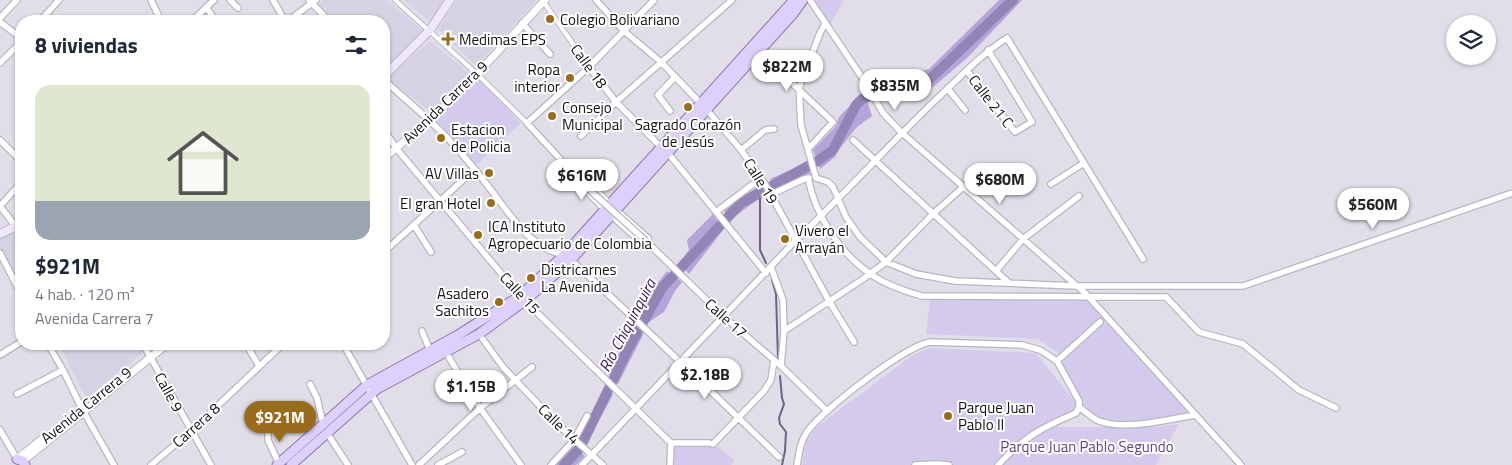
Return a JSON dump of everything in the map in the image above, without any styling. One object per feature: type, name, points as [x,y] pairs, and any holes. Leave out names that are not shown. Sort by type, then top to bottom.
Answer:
[{"type":"main road","points":[[390,70],[430,30],[450,0]]},
{"type":"main road","points":[[278,464],[367,385],[430,351],[444,348],[480,334],[523,298],[567,258],[611,210],[704,107],[794,0]]},
{"type":"main road","points":[[704,107],[759,52],[803,0]]},
{"type":"main road","points":[[0,234],[15,227]]},
{"type":"main road","points":[[291,465],[377,389],[444,348],[473,326],[523,298]]},
{"type":"street","points":[[15,33],[0,20],[17,0]]},
{"type":"street","points":[[45,15],[59,0]]},
{"type":"street","points":[[152,0],[158,15]]},
{"type":"street","points":[[198,15],[214,0]]},
{"type":"street","points":[[230,0],[238,8]]},
{"type":"street","points":[[273,0],[281,15]]},
{"type":"street","name":"Calle 17","points":[[395,0],[430,30],[528,124],[582,182],[723,316],[781,366],[827,410]]},
{"type":"street","name":"Avenida Carrera 9","points":[[390,153],[430,120],[476,74],[543,0]]},
{"type":"street","name":"Calle 18","points":[[543,0],[589,67],[616,102],[665,150],[766,273]]},
{"type":"street","name":"Calle 19","points":[[596,0],[624,31],[662,63],[742,150],[763,181],[854,342]]},
{"type":"street","points":[[528,124],[589,67],[654,0]]},
{"type":"street","points":[[582,136],[616,102],[732,0]]},
{"type":"street","points":[[810,0],[869,88],[883,114],[1087,296],[1242,465]]},
{"type":"street","points":[[295,15],[312,1],[324,15]]},
{"type":"street","points":[[206,7],[212,15]]},
{"type":"street","points":[[522,23],[550,54]]},
{"type":"street","points":[[816,178],[801,126],[799,88],[825,24]]},
{"type":"street","points":[[582,465],[796,240],[838,200],[901,132],[988,50],[1007,38],[1143,259]]},
{"type":"street","points":[[0,63],[15,48]]},
{"type":"street","name":"Calle 21 C","points":[[967,70],[1015,132],[1032,122],[988,50]]},
{"type":"street","points":[[759,52],[833,122],[808,149]]},
{"type":"street","points":[[670,111],[658,95],[675,77]]},
{"type":"street","points":[[390,85],[430,120],[475,169],[507,213],[534,242],[567,258],[637,320],[779,457]]},
{"type":"street","points":[[948,88],[965,110]]},
{"type":"street","points":[[742,150],[765,130],[774,129]]},
{"type":"street","name":"Calle 15","points":[[390,139],[523,298],[671,443]]},
{"type":"street","points":[[0,140],[15,155]]},
{"type":"street","points":[[853,140],[1010,283]]},
{"type":"street","points":[[1051,184],[1084,164]]},
{"type":"street","points":[[390,247],[475,169]]},
{"type":"street","points":[[808,178],[821,217],[843,250],[869,274],[903,290],[922,296],[1166,297],[1199,332],[1243,344],[1299,390],[1336,408]]},
{"type":"street","points":[[769,194],[808,178],[816,178],[828,182],[834,187],[846,217],[860,238],[886,262],[933,279],[1076,286],[1243,286],[1512,193]]},
{"type":"street","name":"Calle 17","points":[[582,182],[586,180],[643,244],[647,242]]},
{"type":"street","points":[[718,214],[763,181]]},
{"type":"street","points":[[784,330],[886,262],[933,214],[963,187]]},
{"type":"street","points":[[15,190],[0,206],[15,221]]},
{"type":"street","points":[[996,271],[1023,239],[1079,196]]},
{"type":"street","points":[[414,225],[431,252]]},
{"type":"street","points":[[0,253],[15,282]]},
{"type":"street","points":[[771,267],[783,300],[784,330],[781,366]]},
{"type":"street","points":[[1057,361],[1100,322]]},
{"type":"street","points":[[422,331],[430,351]]},
{"type":"street","name":"Calle 14","points":[[480,334],[503,367],[515,380],[603,465]]},
{"type":"street","points":[[797,465],[808,430],[827,410],[921,344],[942,342],[1022,346],[1040,350],[1057,361],[1079,401],[1080,407],[1097,420],[1107,423],[1132,424],[1196,415]]},
{"type":"street","points":[[0,355],[15,346]]},
{"type":"street","points":[[444,348],[480,408],[521,465]]},
{"type":"street","points":[[51,350],[82,411],[114,465]]},
{"type":"street","name":"Calle 9","points":[[146,350],[211,465]]},
{"type":"street","name":"Avenida Carrera 9","points":[[18,463],[155,350]]},
{"type":"street","name":"Avenida Carrera 9","points":[[149,356],[158,350]]},
{"type":"street","points":[[250,350],[259,366]]},
{"type":"street","name":"Carrera 8","points":[[151,465],[191,431],[276,350]]},
{"type":"street","points":[[347,350],[412,465]]},
{"type":"street","points":[[670,465],[671,443],[711,443],[739,418],[764,391],[771,380],[774,360]]},
{"type":"street","points":[[419,465],[480,408],[532,367]]},
{"type":"street","points":[[17,394],[63,370]]},
{"type":"street","points":[[310,384],[317,398],[323,424]]},
{"type":"street","points":[[998,465],[1011,451],[1034,432],[1076,413],[1080,407]]},
{"type":"street","points":[[551,465],[576,441],[587,416]]},
{"type":"street","points":[[268,425],[268,440],[278,464]]},
{"type":"street","points":[[0,430],[18,463]]},
{"type":"street","points":[[327,433],[348,465]]},
{"type":"street","points":[[438,465],[462,452]]},
{"type":"street","points":[[914,465],[949,465]]},
{"type":"shaded area","points":[[324,0],[387,0],[422,30],[390,65],[390,15],[329,15],[319,4]]},
{"type":"shaded area","points":[[404,0],[444,0],[430,22]]},
{"type":"shaded area","points":[[457,0],[536,1],[476,66],[438,29]]},
{"type":"shaded area","points":[[999,0],[1022,0],[967,58],[933,87],[881,97],[878,84],[929,69]]},
{"type":"shaded area","points":[[430,41],[469,73],[431,112],[390,81],[390,76]]},
{"type":"shaded area","points":[[864,91],[872,116],[857,127],[836,153],[836,156],[820,169],[813,150],[836,126],[839,117]]},
{"type":"shaded area","points":[[808,162],[811,173],[774,189],[770,179]]},
{"type":"shaded area","points":[[761,184],[765,196],[730,220],[724,211]]},
{"type":"shaded area","points":[[713,214],[723,230],[689,274],[679,263],[689,250],[687,240]]},
{"type":"shaded area","points":[[15,227],[15,272],[0,249],[0,234]]},
{"type":"shaded area","points":[[667,271],[682,282],[664,312],[649,322],[637,310]]},
{"type":"shaded area","points":[[632,326],[643,335],[618,384],[609,374]]},
{"type":"shaded area","points":[[62,350],[143,350],[144,352],[86,398]]},
{"type":"shaded area","points":[[605,386],[613,395],[586,443],[579,438]]},
{"type":"shaded area","points":[[574,446],[585,456],[576,465],[556,465]]},
{"type":"green space","points":[[812,0],[844,0],[829,26]]},
{"type":"green space","points":[[478,77],[521,123],[477,164],[434,119]]},
{"type":"green space","points":[[1084,299],[1103,316],[1060,354],[1038,339],[926,334],[930,300]]},
{"type":"green space","points":[[1106,322],[1189,413],[1147,420],[1116,421],[1102,419],[1090,414],[1081,405],[1062,362]]},
{"type":"green space","name":"Parque Juan Pablo II","points":[[929,348],[1036,353],[1078,406],[1053,427],[1154,427],[1179,424],[1156,465],[802,465],[807,441],[815,428],[913,355]]},
{"type":"green space","points":[[674,446],[714,446],[718,447],[735,461],[731,465],[673,465]]},
{"type":"waterway","name":"Río Chiquinquira","points":[[816,162],[833,150],[856,105],[862,99],[891,88],[931,78],[1013,0]]},
{"type":"waterway","name":"Río Chiquinquira","points":[[564,465],[580,448],[628,349],[662,288],[741,203],[810,165]]},
{"type":"waterway","points":[[760,192],[760,250],[766,263]]},
{"type":"waterway","points":[[772,280],[776,294],[778,359]]},
{"type":"waterway","points":[[780,376],[784,404],[779,418],[780,424],[786,432],[782,465]]},
{"type":"place","name":"Colegio Bolivariano","points":[[550,19]]},
{"type":"place","name":"Medimas EPS","points":[[448,39]]},
{"type":"place","name":"Ropa interior","points":[[570,78]]},
{"type":"place","name":"Sagrado Corazón de Jesús","points":[[688,107]]},
{"type":"place","name":"Consejo Municipal","points":[[552,116]]},
{"type":"place","name":"Estacion de Policia","points":[[441,138]]},
{"type":"place","name":"AV Villas","points":[[489,173]]},
{"type":"place","name":"El gran Hotel","points":[[491,203]]},
{"type":"place","name":"ICA Instituto Agropecuario de Colombia","points":[[478,235]]},
{"type":"place","name":"Vivero el Arrayán","points":[[785,239]]},
{"type":"place","name":"Districarnes La Avenida","points":[[531,278]]},
{"type":"place","name":"Asadero Sachitos","points":[[499,302]]},
{"type":"place","name":"Parque Juan Pablo II","points":[[948,416]]},
{"type":"park label","name":"Parque Juan Pablo Segundo","points":[[1087,446]]}]
